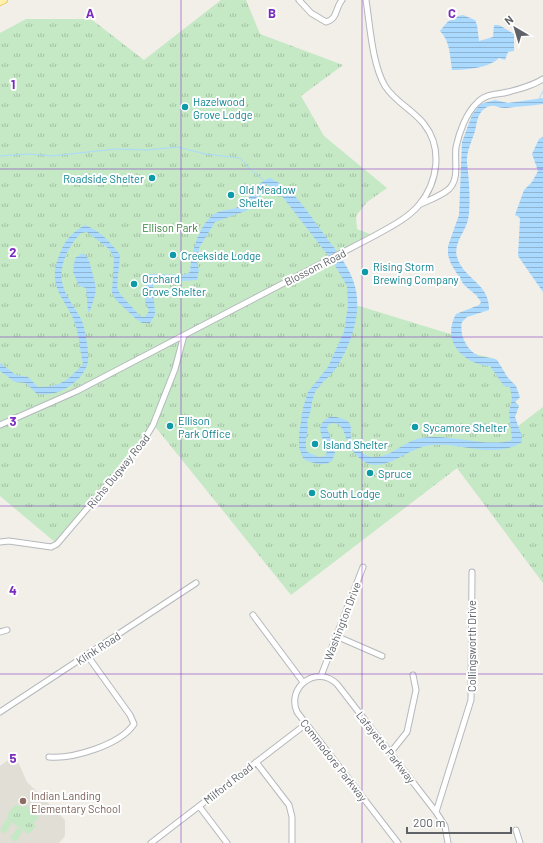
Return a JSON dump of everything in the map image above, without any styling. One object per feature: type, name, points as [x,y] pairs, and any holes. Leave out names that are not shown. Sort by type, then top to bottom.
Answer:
[{"type":"main road","points":[[0,2],[4,0]]},
{"type":"street","points":[[299,0],[311,13],[326,22],[333,19],[342,0]]},
{"type":"street","name":"Blossom Road","points":[[0,425],[77,391],[345,251],[394,225],[418,206],[432,183],[436,163],[435,146],[424,124],[394,97],[384,85],[374,51],[366,0]]},
{"type":"street","points":[[418,206],[443,193],[452,185],[456,176],[456,152],[458,141],[468,116],[476,103],[488,96],[517,90],[543,80]]},
{"type":"street","name":"Richs Dugway Road","points":[[0,542],[9,541],[51,547],[57,544],[141,445],[154,425],[175,369],[184,335]]},
{"type":"street","name":"Washington Drive","points":[[321,676],[363,567]]},
{"type":"street","name":"Collingsworth Drive","points":[[436,812],[471,700],[472,572]]},
{"type":"street","name":"Klink Road","points":[[0,712],[196,583]]},
{"type":"street","points":[[253,615],[303,682],[310,678],[321,676]]},
{"type":"street","points":[[0,632],[7,630]]},
{"type":"street","points":[[336,636],[382,656]]},
{"type":"street","points":[[49,757],[63,758],[111,744],[134,724],[130,715],[87,655]]},
{"type":"street","points":[[391,752],[407,732],[416,690],[413,674]]},
{"type":"street","name":"Lafayette Parkway","points":[[321,676],[330,679],[337,684],[391,752],[445,826],[448,843]]},
{"type":"street","name":"Commodore Parkway","points":[[303,682],[296,692],[294,701],[297,712],[398,843]]},
{"type":"street","name":"Milford Road","points":[[151,843],[306,724]]},
{"type":"street","points":[[256,762],[289,805],[291,813],[292,843]]},
{"type":"street","points":[[199,806],[227,843]]},
{"type":"street","points":[[516,830],[520,843]]},
{"type":"shaded area","name":"Indian Landing Elementary School","points":[[15,755],[27,782],[65,820],[65,836],[59,843],[0,843],[0,766]]},
{"type":"green space","name":"Ellison Park","points":[[221,0],[246,0],[260,34],[343,65],[301,96],[324,136],[387,188],[367,202],[356,216],[357,229],[370,234],[337,252],[353,280],[356,305],[463,338],[470,350],[477,355],[497,360],[508,378],[516,386],[519,399],[515,401],[519,406],[515,417],[517,427],[543,407],[543,583],[457,468],[291,595],[153,424],[140,442],[56,543],[0,496],[0,33],[26,19],[91,19],[144,60]]},
{"type":"green space","points":[[15,805],[28,807],[39,818],[33,823],[36,826],[29,834],[7,819],[9,812]]},
{"type":"green space","points":[[6,819],[12,823],[5,834],[0,830]]},
{"type":"green space","points":[[18,827],[23,831],[16,842],[10,838]]},
{"type":"water","points":[[463,15],[475,20],[479,41],[493,37],[494,25],[499,25],[514,34],[514,51],[508,52],[505,60],[499,58],[483,66],[470,69],[452,70],[448,44],[440,31],[450,20]]},
{"type":"water","points":[[543,98],[543,104],[507,108],[490,106],[484,109],[480,114],[468,151],[467,159],[470,199],[468,220],[458,243],[456,252],[460,264],[485,293],[489,310],[467,317],[462,322],[461,327],[464,342],[474,354],[497,360],[508,378],[516,386],[520,397],[515,402],[519,406],[515,417],[522,437],[522,442],[500,450],[432,445],[415,450],[384,464],[377,465],[366,463],[360,458],[349,446],[340,426],[334,423],[329,424],[327,428],[335,453],[332,461],[326,464],[318,464],[307,461],[303,458],[299,447],[299,435],[303,408],[308,392],[328,367],[344,332],[348,306],[347,286],[333,262],[282,196],[267,184],[256,202],[248,210],[215,222],[199,248],[197,265],[199,269],[197,280],[153,283],[155,315],[150,323],[142,323],[136,319],[116,300],[112,293],[114,258],[109,249],[87,232],[81,233],[66,255],[61,275],[63,287],[80,316],[84,329],[88,360],[84,372],[74,383],[61,391],[55,393],[37,394],[26,383],[15,382],[0,371],[0,363],[16,375],[28,377],[38,387],[46,387],[64,382],[83,364],[77,330],[69,310],[59,293],[55,275],[56,264],[63,246],[70,236],[77,230],[85,225],[91,227],[105,237],[120,255],[117,287],[120,294],[140,316],[145,317],[149,311],[145,301],[147,276],[150,274],[184,275],[190,272],[196,241],[208,219],[217,212],[240,206],[247,200],[260,183],[270,178],[286,188],[304,207],[343,260],[353,280],[356,291],[357,314],[352,336],[337,367],[317,388],[314,395],[307,421],[307,452],[319,457],[326,456],[321,426],[323,422],[332,417],[340,418],[350,424],[352,442],[356,448],[370,457],[380,457],[386,455],[409,442],[421,438],[443,437],[488,442],[510,441],[512,439],[509,412],[512,399],[510,387],[504,386],[490,366],[471,361],[463,356],[453,342],[451,333],[452,324],[456,314],[479,305],[481,302],[476,295],[464,285],[451,264],[448,255],[448,246],[459,215],[462,142],[472,115],[480,104],[495,100],[508,103]]},
{"type":"water","points":[[543,137],[543,292],[518,256],[520,218],[515,215],[524,190],[532,182],[538,171],[532,154],[539,139]]},
{"type":"water","points":[[83,253],[89,262],[96,288],[94,300],[90,311],[88,312],[86,288],[79,286],[73,272],[75,258]]},
{"type":"waterway","points":[[539,99],[543,91]]},
{"type":"waterway","points":[[0,156],[29,154],[52,156],[115,149],[147,150],[178,147],[205,154],[240,158],[250,169],[264,180]]},
{"type":"place","name":"Hazelwood Grove Lodge","points":[[185,107]]},
{"type":"place","name":"Roadside Shelter","points":[[152,178]]},
{"type":"place","name":"Old Meadow Shelter","points":[[231,195]]},
{"type":"place","name":"Creekside Lodge","points":[[173,255]]},
{"type":"place","name":"Rising Storm Brewing Company","points":[[365,272]]},
{"type":"place","name":"Orchard Grove Shelter","points":[[134,284]]},
{"type":"place","name":"Ellison Park Office","points":[[170,426]]},
{"type":"place","name":"Sycamore Shelter","points":[[415,427]]},
{"type":"place","name":"Island Shelter","points":[[315,444]]},
{"type":"place","name":"Spruce","points":[[370,473]]},
{"type":"place","name":"South Lodge","points":[[312,493]]},
{"type":"place","name":"Indian Landing Elementary School","points":[[23,801]]}]
